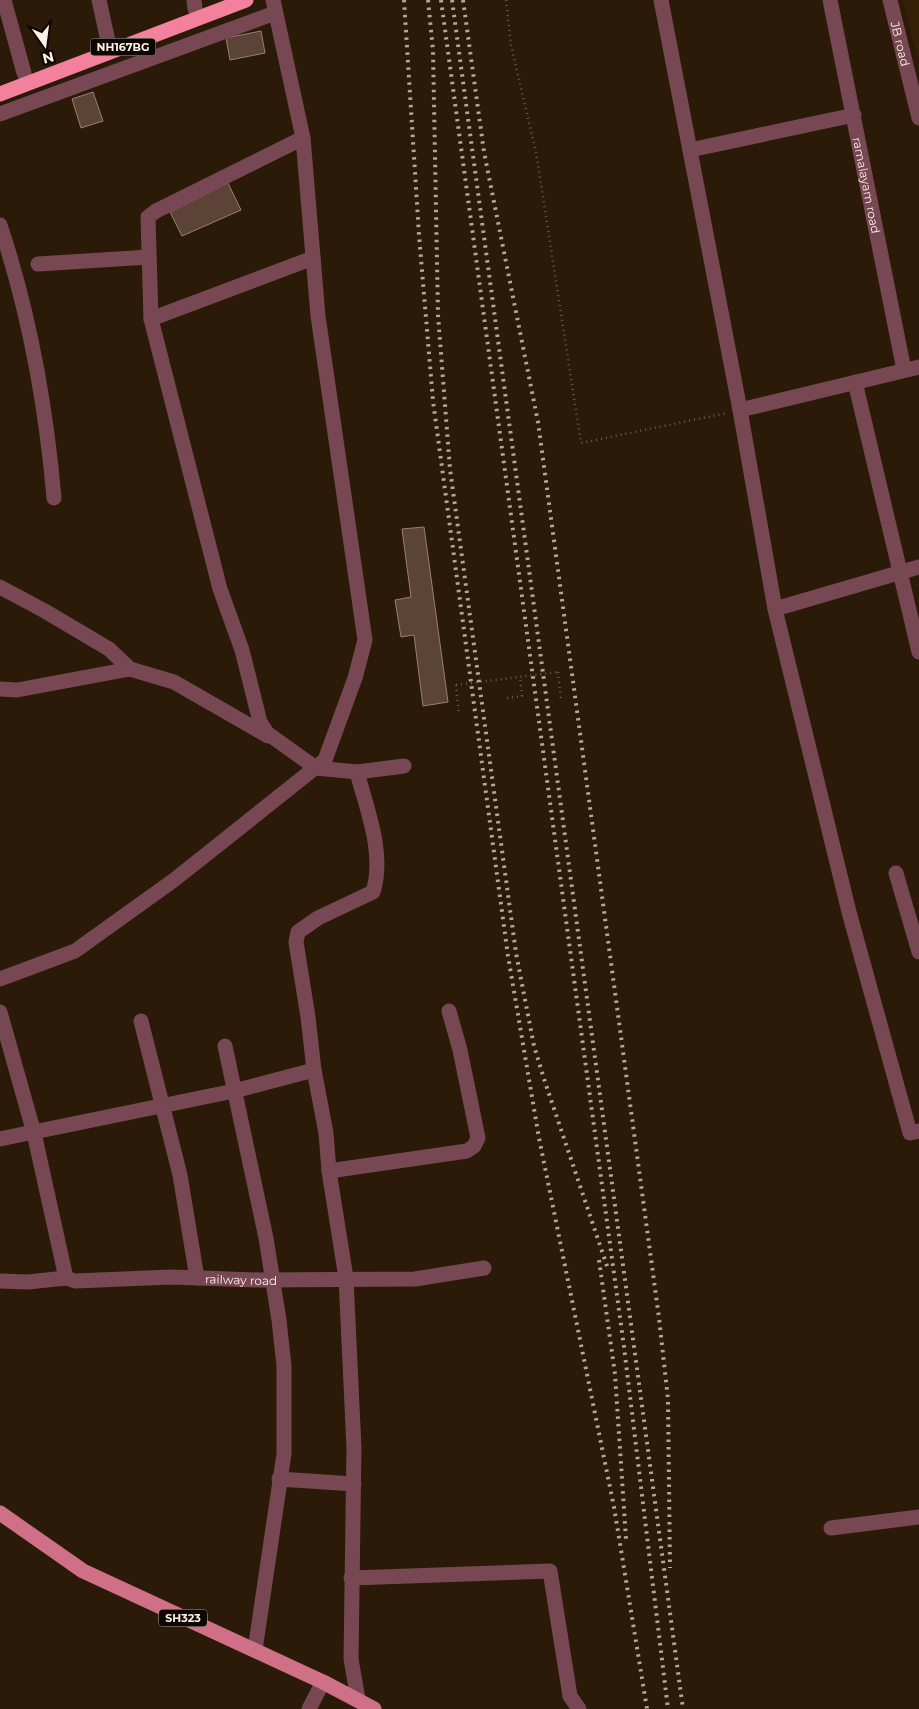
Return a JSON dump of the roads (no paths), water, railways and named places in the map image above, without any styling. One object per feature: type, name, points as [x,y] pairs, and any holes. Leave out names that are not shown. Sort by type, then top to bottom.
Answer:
[{"type":"highway","name":"NH167BG","points":[[0,94],[246,0]]},
{"type":"main road","name":"SH323","points":[[0,1513],[83,1571],[255,1650],[315,1696],[358,1699],[374,1709]]},
{"type":"street","points":[[4,0],[24,73]]},
{"type":"street","points":[[99,0],[108,41]]},
{"type":"street","points":[[661,0],[740,410],[775,609],[852,922],[910,1133],[919,1131]]},
{"type":"street","name":"ramalayam road","points":[[830,0],[854,115],[912,369]]},
{"type":"street","name":"JB road","points":[[890,0],[919,118]]},
{"type":"street","points":[[0,114],[274,6],[303,138],[319,325],[365,640],[355,678],[326,760],[174,880],[75,951],[0,979]]},
{"type":"street","points":[[690,150],[854,115]]},
{"type":"street","points":[[303,138],[156,211],[148,217],[150,318],[220,589],[242,650],[260,722],[267,733],[316,768],[358,772],[404,766]]},
{"type":"street","points":[[0,225],[10,254],[37,378],[48,435],[54,498]]},
{"type":"street","points":[[38,264],[149,257]]},
{"type":"street","points":[[150,318],[313,258]]},
{"type":"street","points":[[740,410],[912,369]]},
{"type":"street","points":[[855,382],[919,652]]},
{"type":"street","points":[[775,609],[919,567]]},
{"type":"street","points":[[0,587],[109,649],[130,669]]},
{"type":"street","points":[[0,688],[17,690],[130,669],[174,682],[281,743]]},
{"type":"street","points":[[358,772],[376,844],[377,879],[373,892],[318,918],[298,932],[297,937],[314,1070],[326,1132],[329,1171],[346,1278],[352,1375],[354,1484],[350,1578],[351,1659],[358,1699]]},
{"type":"street","points":[[896,873],[919,952]]},
{"type":"street","points":[[329,1171],[466,1151],[474,1146],[478,1138],[460,1050],[449,1011]]},
{"type":"street","points":[[0,1012],[34,1133],[66,1278]]},
{"type":"street","points":[[141,1021],[180,1175],[197,1278]]},
{"type":"street","points":[[225,1046],[274,1280],[284,1366],[284,1454],[255,1650]]},
{"type":"street","points":[[0,1139],[234,1092],[314,1070]]},
{"type":"street","name":"railway road","points":[[0,1281],[28,1282],[66,1278],[76,1280],[197,1278],[274,1280],[415,1279],[484,1268]]},
{"type":"street","points":[[279,1479],[354,1484]]},
{"type":"street","points":[[831,1528],[919,1517]]},
{"type":"street","points":[[350,1578],[550,1571],[570,1696],[579,1709]]},
{"type":"railway","points":[[404,0],[419,235],[433,401],[508,956],[539,1138],[614,1507],[647,1709]]},
{"type":"railway","points":[[428,0],[433,50],[438,315],[450,469],[516,953],[534,1046],[608,1269]]},
{"type":"railway","points":[[441,0],[624,1347],[668,1709]]},
{"type":"railway","points":[[452,0],[683,1709]]},
{"type":"railway","points":[[463,0],[484,152],[538,422],[659,1318],[668,1399],[670,1568]]},
{"type":"railway","points":[[599,1260],[615,1374],[626,1539]]}]
